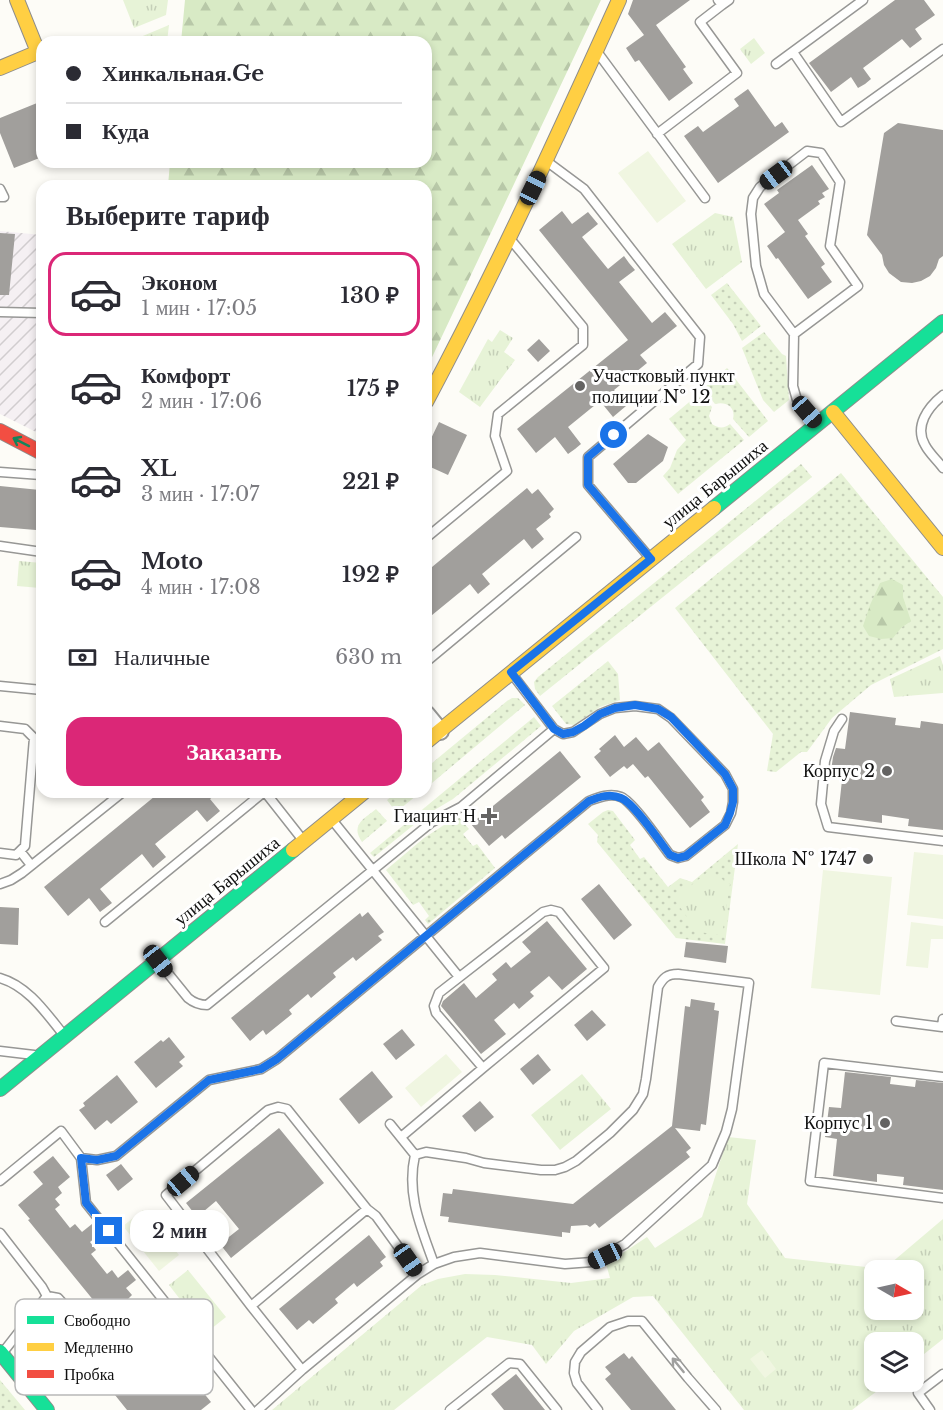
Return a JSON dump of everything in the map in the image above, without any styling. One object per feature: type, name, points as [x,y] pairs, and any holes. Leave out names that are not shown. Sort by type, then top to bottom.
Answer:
[{"type":"main road","points":[[17,0],[36,47]]},
{"type":"main road","points":[[432,391],[467,326],[620,0]]},
{"type":"main road","points":[[0,68],[36,53]]},
{"type":"main road","name":"улица Барышиха","points":[[432,737],[943,322]]},
{"type":"main road","points":[[833,412],[943,548]]},
{"type":"main road","points":[[0,431],[36,450]]},
{"type":"main road","name":"улица Барышиха","points":[[0,1089],[357,798]]},
{"type":"main road","points":[[1,1353],[15,1370]]},
{"type":"main road","points":[[35,1395],[47,1410]]},
{"type":"street","points":[[432,721],[440,731]]},
{"type":"lane","points":[[776,64],[863,0]]},
{"type":"lane","points":[[657,134],[737,73],[700,22],[723,2]]},
{"type":"lane","points":[[793,52],[841,122],[943,49]]},
{"type":"lane","points":[[597,51],[705,198]]},
{"type":"lane","points":[[794,334],[858,286],[830,246],[840,182],[821,153],[807,152],[760,187],[753,198],[751,214],[756,266],[764,294],[794,334],[793,386],[797,400],[818,425]]},
{"type":"lane","points":[[546,161],[584,189],[700,337],[699,364],[588,457],[588,485],[651,559]]},
{"type":"lane","points":[[0,189],[4,197],[0,197]]},
{"type":"lane","points":[[432,533],[507,471],[495,436],[498,414],[583,345],[583,327],[509,237]]},
{"type":"lane","points":[[0,312],[36,313]]},
{"type":"lane","points":[[943,395],[932,404],[923,419],[921,432],[924,444],[943,468]]},
{"type":"lane","points":[[0,472],[36,476]]},
{"type":"lane","points":[[432,657],[576,537]]},
{"type":"lane","points":[[0,546],[36,551]]},
{"type":"lane","points":[[81,1158],[97,1160],[116,1156],[209,1080],[261,1069],[277,1059],[589,801],[600,796],[622,798],[631,805],[670,855],[678,858],[686,856],[725,825],[733,802],[733,789],[725,774],[671,717],[658,709],[635,705],[615,708],[600,714],[573,732],[563,734],[554,729],[511,672]]},
{"type":"lane","points":[[0,686],[36,689]]},
{"type":"lane","points":[[842,719],[834,731],[825,761],[821,804],[828,827],[943,841]]},
{"type":"lane","points":[[0,726],[25,729],[34,738],[25,846],[16,855],[0,853]]},
{"type":"lane","points":[[158,961],[188,998],[194,1003],[207,1005],[432,822],[461,807],[554,729]]},
{"type":"lane","points":[[0,884],[11,880],[115,798]]},
{"type":"lane","points":[[105,922],[257,798]]},
{"type":"lane","points":[[269,798],[304,842]]},
{"type":"lane","points":[[331,819],[459,977]]},
{"type":"lane","points":[[20,851],[31,865]]},
{"type":"lane","points":[[400,1137],[604,968],[560,912],[551,910],[543,912],[439,993],[434,1006],[436,1013],[483,1068]]},
{"type":"lane","points":[[258,1410],[302,1370],[418,1274],[434,1264],[454,1257],[480,1253],[565,1264],[592,1262],[624,1244],[712,1165],[726,1132],[732,1109],[749,983],[678,974],[669,974],[662,980],[658,987],[643,1094],[633,1110],[610,1133],[576,1161],[565,1167],[542,1170],[484,1163],[426,1152],[415,1155]]},
{"type":"lane","points":[[0,978],[9,980],[34,999],[64,1036]]},
{"type":"lane","points":[[896,1021],[943,1025]]},
{"type":"lane","points":[[0,1051],[40,1056]]},
{"type":"lane","points":[[943,1077],[824,1062],[810,1182],[943,1198]]},
{"type":"lane","points":[[302,1370],[166,1195],[268,1110],[278,1107],[287,1109],[367,1209],[376,1215],[418,1274]]},
{"type":"lane","points":[[390,1124],[415,1155]]},
{"type":"lane","points":[[0,1181],[61,1131],[81,1158],[86,1203],[162,1299]]},
{"type":"lane","points":[[415,1155],[413,1199],[434,1264]]},
{"type":"lane","points":[[251,1306],[367,1209]]},
{"type":"lane","points":[[0,1233],[47,1296]]},
{"type":"lane","points":[[47,1296],[59,1299]]},
{"type":"lane","points":[[598,1410],[577,1383],[574,1373],[575,1362],[580,1352],[610,1327],[628,1321],[642,1321],[716,1410]]},
{"type":"lane","points":[[1,1353],[15,1336]]},
{"type":"lane","points":[[213,1363],[250,1410]]},
{"type":"lane","points":[[450,1410],[509,1363],[520,1364],[556,1410]]},
{"type":"lane","points":[[930,1410],[918,1393],[943,1374]]},
{"type":"shaded area","points":[[0,231],[36,234],[36,432],[0,414]]},
{"type":"green space","points":[[123,0],[168,0],[166,15],[134,28]]},
{"type":"green space","points":[[185,0],[601,0],[432,357],[432,180],[168,180],[170,168],[432,168],[432,36],[182,36]]},
{"type":"green space","points":[[169,25],[168,36],[143,36]]},
{"type":"green space","points":[[754,38],[765,53],[751,64],[740,49]]},
{"type":"green space","points":[[648,151],[686,201],[657,223],[618,173]]},
{"type":"green space","points":[[715,213],[733,217],[742,262],[706,289],[672,244]]},
{"type":"green space","points":[[727,283],[761,326],[742,341],[733,324],[711,295]]},
{"type":"green space","points":[[500,330],[513,338],[504,352],[515,360],[480,407],[459,392],[488,339],[492,342]]},
{"type":"green space","points":[[764,332],[786,356],[789,400],[774,412],[763,400],[742,348]]},
{"type":"green space","points":[[727,368],[768,421],[749,437],[733,419],[732,408],[726,404],[715,404],[703,389]]},
{"type":"green space","points":[[700,393],[712,407],[709,416],[712,424],[726,427],[730,424],[744,440],[678,494],[663,476],[670,468],[677,450],[686,440],[669,419]]},
{"type":"green space","points":[[801,464],[812,477],[540,696],[535,689],[534,682],[538,677]]},
{"type":"green space","points":[[841,473],[943,597],[943,649],[871,685],[832,718],[807,752],[801,752],[776,772],[767,771],[773,734],[675,608]]},
{"type":"green space","points":[[19,561],[36,562],[36,588],[17,586]]},
{"type":"green space","points":[[892,579],[903,585],[903,597],[911,621],[893,638],[881,639],[869,636],[863,626],[870,605],[880,583]]},
{"type":"green space","points":[[940,656],[943,665],[943,693],[894,697],[890,679]]},
{"type":"green space","points":[[608,661],[618,674],[620,700],[600,707],[574,725],[566,724],[552,706]]},
{"type":"green space","points":[[518,698],[525,705],[432,783],[432,763],[507,701]]},
{"type":"green space","points":[[534,717],[541,726],[453,799],[426,815],[374,857],[370,853]]},
{"type":"green space","points":[[390,798],[414,798],[396,812],[387,800]]},
{"type":"green space","points":[[376,809],[387,821],[362,842],[357,831],[358,827],[363,819]]},
{"type":"green space","points":[[608,810],[613,811],[635,840],[630,845],[640,859],[644,857],[668,887],[680,878],[692,882],[738,844],[725,944],[676,938],[597,842],[598,835],[588,824]]},
{"type":"green space","points":[[458,816],[469,829],[463,834],[473,846],[477,844],[495,868],[428,924],[425,920],[429,916],[419,902],[413,905],[386,870],[424,838]]},
{"type":"green space","points":[[914,852],[943,855],[943,919],[907,915]]},
{"type":"green space","points":[[823,870],[892,877],[880,995],[811,988]]},
{"type":"green space","points":[[709,871],[730,884],[722,935],[698,932],[674,899]]},
{"type":"green space","points":[[911,922],[943,926],[943,939],[931,939],[928,968],[906,966]]},
{"type":"green space","points":[[446,1054],[462,1072],[421,1107],[405,1088]]},
{"type":"green space","points":[[582,1074],[611,1109],[560,1150],[531,1115]]},
{"type":"green space","points":[[728,1137],[756,1140],[747,1204],[785,1258],[864,1267],[864,1320],[924,1320],[924,1260],[895,1260],[943,1219],[943,1339],[924,1354],[924,1332],[864,1332],[864,1392],[876,1392],[852,1410],[744,1410],[653,1296],[633,1297],[574,1331],[546,1364],[532,1345],[487,1337],[394,1410],[272,1410],[422,1285],[438,1279],[465,1274],[571,1283],[610,1278],[606,1264],[647,1237],[655,1248],[702,1217]]},
{"type":"green space","points":[[143,1210],[179,1255],[159,1271],[123,1226]]},
{"type":"green space","points":[[188,1270],[211,1299],[180,1299],[169,1285]]},
{"type":"green space","points":[[213,1301],[226,1317],[213,1327]]},
{"type":"green space","points":[[762,1350],[776,1369],[765,1378],[750,1359]]},
{"type":"green space","points":[[0,1380],[25,1410],[0,1410]]},
{"type":"building","points":[[633,0],[690,0],[656,25],[686,67],[683,69],[693,83],[669,101],[639,60],[635,62],[626,48],[644,35],[628,14]]},
{"type":"building","points":[[895,0],[924,0],[935,15],[915,29],[922,39],[910,48],[902,39],[863,68],[871,79],[865,84],[858,88],[851,77],[831,92],[809,63]]},
{"type":"building","points":[[748,89],[775,127],[782,122],[789,132],[718,183],[684,136],[698,126],[703,132],[739,106],[734,99]]},
{"type":"building","points":[[36,103],[36,159],[14,168],[0,133],[0,118]]},
{"type":"building","points":[[898,123],[943,130],[943,256],[930,276],[912,283],[901,282],[889,273],[882,255],[867,235],[884,133]]},
{"type":"building","points":[[812,165],[829,189],[822,193],[825,197],[818,201],[820,204],[798,220],[808,234],[805,236],[825,264],[821,267],[832,282],[808,299],[767,246],[785,232],[764,204],[779,193],[777,190]]},
{"type":"building","points":[[562,211],[572,224],[588,212],[598,224],[582,237],[608,269],[624,256],[635,270],[619,282],[652,323],[665,312],[677,326],[640,355],[647,363],[614,390],[626,406],[613,417],[600,401],[568,427],[581,444],[575,449],[568,454],[555,437],[536,453],[517,429],[628,340],[539,230]]},
{"type":"building","points":[[0,233],[15,234],[9,295],[0,295]]},
{"type":"building","points":[[539,339],[550,351],[538,362],[527,350]]},
{"type":"building","points":[[439,422],[467,435],[448,475],[432,468],[432,437]]},
{"type":"building","points":[[648,434],[668,447],[663,461],[636,483],[628,483],[613,464]]},
{"type":"building","points":[[0,486],[36,490],[36,530],[0,527]]},
{"type":"building","points":[[527,488],[532,494],[538,489],[554,509],[549,514],[551,517],[536,529],[544,539],[532,549],[524,539],[482,574],[490,584],[478,594],[470,584],[432,615],[432,567]]},
{"type":"building","name":"Корпус 2","points":[[850,712],[896,718],[895,725],[920,728],[921,721],[943,724],[943,830],[908,826],[909,819],[882,815],[882,823],[838,817],[842,780],[830,778],[836,748],[845,749]]},
{"type":"building","points":[[615,735],[624,747],[636,737],[648,751],[659,742],[704,797],[701,800],[710,812],[690,828],[648,776],[645,778],[633,764],[627,769],[624,766],[610,777],[594,757],[601,751],[599,749]]},
{"type":"building","points":[[560,751],[581,777],[505,839],[502,835],[489,846],[471,824]]},
{"type":"building","points":[[153,798],[211,798],[220,811],[207,822],[197,810],[155,844],[166,857],[153,868],[142,854],[100,889],[112,903],[100,912],[89,898],[68,916],[44,887]]},
{"type":"building","points":[[599,884],[632,925],[614,940],[581,899]]},
{"type":"building","points":[[0,907],[19,908],[18,945],[0,944]]},
{"type":"building","points":[[368,912],[384,932],[378,936],[382,940],[356,961],[353,957],[333,973],[336,977],[311,998],[308,994],[289,1010],[292,1014],[266,1035],[263,1030],[250,1041],[231,1018],[360,913],[362,917]]},
{"type":"building","points":[[547,921],[587,969],[562,990],[549,976],[530,992],[534,996],[519,1009],[514,1003],[494,1020],[506,1034],[481,1054],[441,1006],[443,1001],[464,983],[476,998],[497,980],[492,974],[506,962],[511,968],[531,952],[522,942]]},
{"type":"building","points":[[686,942],[728,946],[726,963],[684,957]]},
{"type":"building","points":[[691,999],[715,1003],[714,1010],[719,1011],[706,1125],[701,1124],[700,1131],[675,1128],[691,1148],[686,1152],[690,1157],[599,1228],[595,1223],[590,1227],[587,1225],[571,1226],[570,1233],[562,1232],[562,1237],[448,1222],[449,1217],[440,1216],[443,1193],[452,1194],[453,1189],[573,1204],[672,1126],[685,1006],[690,1007]]},
{"type":"building","points":[[592,1010],[606,1025],[587,1041],[574,1025]]},
{"type":"building","points":[[402,1029],[415,1045],[396,1060],[383,1044]]},
{"type":"building","points":[[169,1037],[185,1057],[179,1062],[183,1066],[156,1088],[134,1062],[161,1040],[163,1042]]},
{"type":"building","points":[[538,1054],[551,1070],[533,1085],[520,1069]]},
{"type":"building","points":[[372,1071],[393,1097],[359,1124],[339,1099]]},
{"type":"building","name":"Корпус 1","points":[[845,1072],[891,1077],[890,1084],[915,1087],[916,1080],[943,1083],[943,1190],[903,1185],[904,1177],[877,1174],[877,1182],[833,1176],[837,1139],[825,1137],[829,1107],[841,1108]]},
{"type":"building","points":[[117,1075],[138,1102],[111,1124],[107,1120],[95,1130],[79,1110],[85,1106],[83,1103]]},
{"type":"building","points":[[480,1101],[494,1117],[475,1132],[462,1116]]},
{"type":"building","points":[[279,1128],[324,1183],[231,1258],[220,1244],[239,1229],[216,1201],[197,1217],[186,1203]]},
{"type":"building","points":[[53,1156],[70,1177],[58,1187],[62,1193],[55,1199],[60,1205],[55,1209],[70,1228],[75,1224],[82,1232],[92,1224],[100,1234],[90,1242],[96,1250],[91,1254],[107,1274],[112,1270],[118,1278],[128,1270],[136,1280],[126,1288],[132,1295],[128,1299],[92,1299],[28,1220],[30,1219],[18,1205],[43,1184],[33,1172]]},
{"type":"building","points":[[121,1164],[133,1179],[118,1191],[106,1175]]},
{"type":"building","points":[[369,1235],[386,1257],[380,1262],[383,1266],[357,1287],[354,1283],[335,1299],[338,1303],[313,1324],[309,1320],[297,1330],[279,1309]]},
{"type":"building","points":[[624,1353],[629,1359],[632,1356],[676,1410],[631,1410],[605,1379],[611,1374],[605,1367]]},
{"type":"building","points":[[516,1374],[545,1410],[504,1410],[491,1394]]},
{"type":"building","points":[[115,1395],[205,1395],[211,1402],[201,1410],[127,1410]]},
{"type":"traffic: fast","points":[[714,508],[943,322]]},
{"type":"traffic: fast","points":[[0,1089],[293,850]]},
{"type":"traffic: fast","points":[[0,1352],[15,1371]]},
{"type":"traffic: fast","points":[[35,1395],[47,1410]]},
{"type":"traffic: slow","points":[[17,0],[36,47]]},
{"type":"traffic: slow","points":[[432,391],[502,253],[619,0]]},
{"type":"traffic: slow","points":[[0,68],[36,53]]},
{"type":"traffic: slow","points":[[833,412],[943,548]]},
{"type":"traffic: slow","points":[[432,737],[714,508]]},
{"type":"traffic: slow","points":[[293,850],[357,798]]},
{"type":"traffic: jam","points":[[0,431],[36,450]]},
{"type":"place","name":"Участковый пункт полиции № 12","points":[[580,386]]},
{"type":"place","name":"Корпус 2","points":[[887,771]]},
{"type":"place","name":"Гиацинт Н","points":[[489,816]]},
{"type":"place","name":"Школа № 1747","points":[[868,859]]},
{"type":"place","name":"Корпус 1","points":[[885,1123]]},
{"type":"route","points":[[109,1231],[86,1203],[81,1158],[97,1160],[116,1156],[209,1080],[261,1069],[277,1059],[589,801],[600,796],[622,798],[631,805],[670,855],[678,858],[686,856],[725,825],[733,802],[733,789],[725,774],[671,717],[658,709],[635,705],[615,708],[600,714],[573,732],[563,734],[554,729],[511,672],[651,559],[588,485],[588,457],[614,435]]}]
